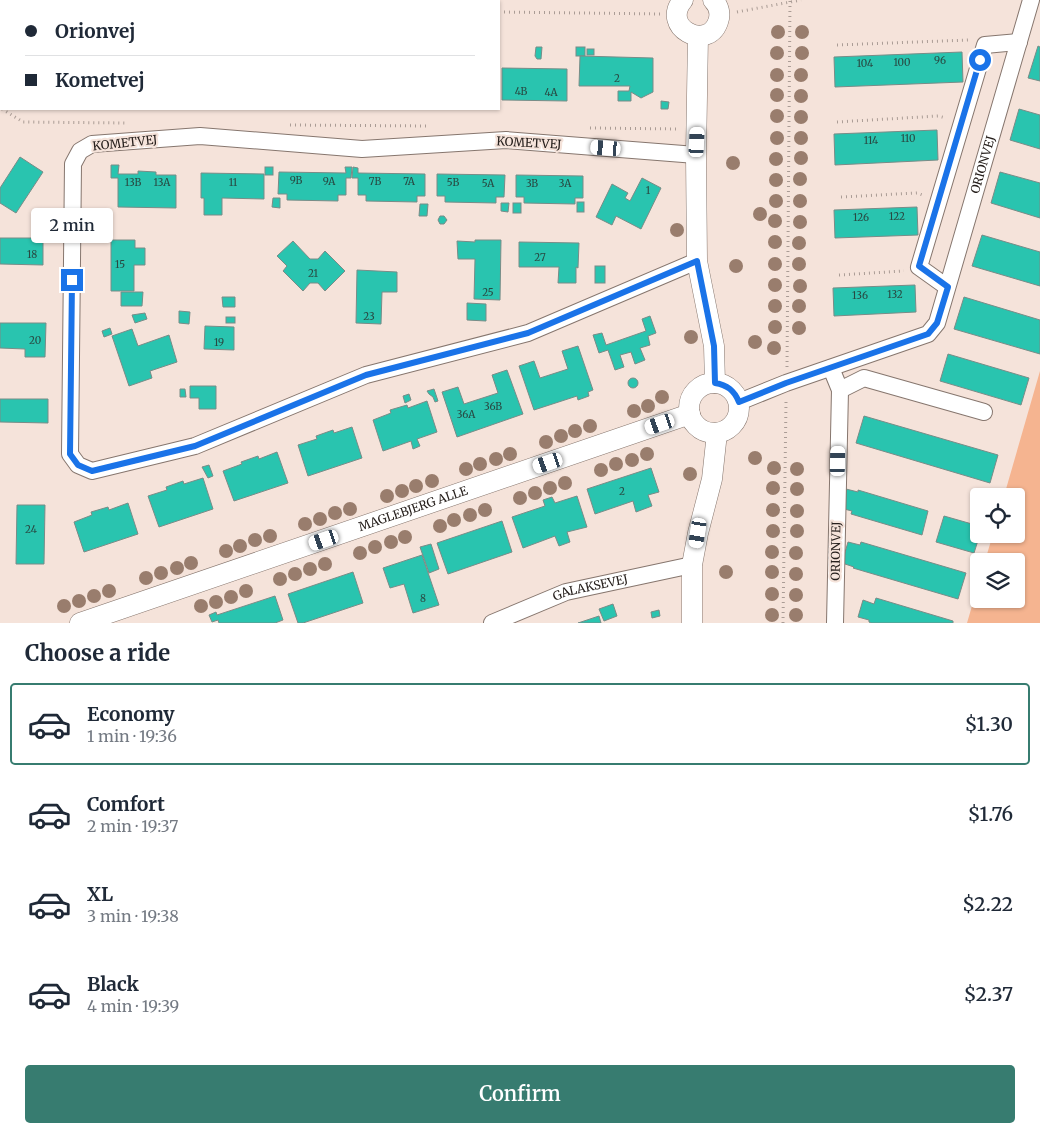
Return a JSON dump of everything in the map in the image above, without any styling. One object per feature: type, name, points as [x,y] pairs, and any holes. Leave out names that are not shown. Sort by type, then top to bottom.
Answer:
[{"type":"street","name":"ORIONVEJ","points":[[739,402],[786,383],[928,334],[937,323],[1031,0]]},
{"type":"street","points":[[680,7],[678,21],[686,32],[698,36],[705,35],[716,27],[716,7]]},
{"type":"street","points":[[698,36],[697,261],[714,346],[715,383]]},
{"type":"street","points":[[948,287],[919,266],[938,200],[985,44],[1019,42]]},
{"type":"street","name":"KOMETVEJ","points":[[696,155],[506,140],[362,149],[200,136],[92,144],[80,151],[73,164],[70,454],[78,465],[92,471],[195,446],[366,375],[528,333],[697,261]]},
{"type":"street","name":"ORIONVEJ","points":[[831,368],[840,390],[835,623]]},
{"type":"street","points":[[840,390],[864,378],[984,412]]},
{"type":"street","points":[[715,383],[730,388],[736,394],[739,402],[740,410],[737,418],[733,426],[726,431],[717,433],[703,431],[692,421],[690,414],[691,399],[695,392],[707,384],[715,383]]},
{"type":"street","name":"MAGLEBJERG ALLE","points":[[80,623],[690,414]]},
{"type":"street","points":[[692,623],[692,565],[712,479],[717,433]]},
{"type":"street","name":"GALAKSEVEJ","points":[[492,623],[566,592],[692,565]]},
{"type":"path","points":[[716,7],[800,0]]},
{"type":"path","points":[[783,623],[790,1]]},
{"type":"path","points":[[500,12],[680,7]]},
{"type":"path","points":[[838,45],[968,40],[985,44]]},
{"type":"path","points":[[4,110],[23,122],[134,123]]},
{"type":"path","points":[[837,122],[938,116],[962,124]]},
{"type":"path","points":[[282,125],[430,126]]},
{"type":"path","points":[[588,128],[697,129]]},
{"type":"path","points":[[841,197],[917,193],[938,200]]},
{"type":"path","points":[[840,275],[905,271],[919,266]]},
{"type":"shaded area","points":[[1040,371],[1040,623],[967,623],[971,608],[1025,608],[1025,553],[987,553],[990,543],[1025,543],[1025,488],[1006,488]]},
{"type":"building","points":[[1038,46],[1040,47],[1040,81],[1028,78]]},
{"type":"building","points":[[536,47],[542,47],[541,59],[537,59],[535,56]]},
{"type":"building","points":[[576,47],[585,47],[585,56],[576,56]]},
{"type":"building","points":[[587,49],[594,49],[594,55],[587,55]]},
{"type":"building","points":[[962,52],[963,82],[835,87],[834,57]]},
{"type":"building","points":[[580,56],[653,58],[653,92],[641,98],[631,92],[631,101],[618,101],[618,91],[629,91],[630,86],[579,86]]},
{"type":"building","points":[[502,68],[567,69],[567,101],[502,100]]},
{"type":"building","points":[[661,101],[669,102],[668,109],[661,109]]},
{"type":"building","points":[[1019,109],[1040,115],[1040,149],[1010,140]]},
{"type":"building","points":[[937,130],[938,160],[835,165],[834,134]]},
{"type":"building","points":[[20,157],[43,172],[16,213],[0,203],[0,188]]},
{"type":"building","points":[[111,165],[119,165],[118,174],[138,174],[138,171],[156,172],[156,175],[176,175],[176,208],[118,207],[118,178],[111,178]]},
{"type":"building","points":[[265,167],[273,167],[273,175],[265,175]]},
{"type":"building","points":[[345,167],[352,167],[351,178],[346,178],[346,195],[338,195],[338,201],[287,200],[287,194],[278,194],[279,172],[346,173]]},
{"type":"building","points":[[353,167],[358,168],[358,173],[425,174],[425,196],[417,196],[417,202],[366,201],[366,195],[358,195],[358,178],[352,178]]},
{"type":"building","points":[[1000,172],[1040,183],[1040,218],[991,203]]},
{"type":"building","points":[[201,173],[264,174],[264,199],[222,198],[222,215],[204,215],[204,198],[201,198]]},
{"type":"building","points":[[437,174],[505,175],[504,197],[496,197],[496,203],[445,202],[445,196],[437,196]]},
{"type":"building","points":[[516,175],[583,176],[583,198],[575,198],[575,204],[524,203],[524,197],[516,197]]},
{"type":"building","points":[[642,178],[661,188],[641,229],[616,216],[612,225],[596,217],[612,184],[628,193],[625,198],[630,201]]},
{"type":"building","points":[[273,198],[280,198],[280,208],[272,207]]},
{"type":"building","points":[[577,202],[584,202],[584,212],[577,212]]},
{"type":"building","points":[[501,203],[509,203],[508,212],[501,211]]},
{"type":"building","points":[[513,203],[521,203],[521,213],[513,213]]},
{"type":"building","points":[[420,204],[428,204],[427,216],[419,216]]},
{"type":"building","points":[[917,207],[918,235],[835,238],[834,210]]},
{"type":"building","points":[[440,216],[444,216],[447,220],[444,224],[440,224],[438,220]]},
{"type":"building","points":[[982,235],[1040,252],[1040,286],[972,266]]},
{"type":"building","points":[[0,238],[43,238],[43,265],[0,264]]},
{"type":"building","points":[[111,240],[135,240],[135,248],[145,248],[145,265],[134,265],[134,291],[111,291]]},
{"type":"building","points":[[475,240],[501,240],[500,300],[474,299],[475,259],[458,259],[457,241],[475,242]]},
{"type":"building","points":[[293,241],[310,259],[318,259],[325,251],[345,271],[325,291],[318,283],[310,283],[303,291],[283,271],[287,266],[277,256]]},
{"type":"building","points":[[519,242],[579,243],[576,283],[558,283],[559,267],[519,267]]},
{"type":"building","points":[[595,266],[605,266],[605,283],[595,283]]},
{"type":"building","points":[[357,270],[397,272],[397,292],[382,292],[381,324],[356,323]]},
{"type":"building","points":[[915,285],[916,312],[834,316],[833,288]]},
{"type":"building","points":[[121,292],[143,292],[142,306],[121,306]]},
{"type":"building","points":[[222,297],[235,297],[235,307],[223,307]]},
{"type":"building","points":[[964,297],[1040,320],[1040,354],[954,329]]},
{"type":"building","points":[[467,303],[486,304],[486,321],[467,320]]},
{"type":"building","points":[[179,311],[190,312],[189,324],[179,323]]},
{"type":"building","points":[[145,313],[147,319],[135,323],[132,315]]},
{"type":"building","points":[[650,316],[656,333],[648,336],[650,345],[640,348],[645,360],[635,364],[631,352],[620,355],[624,367],[615,370],[608,350],[599,353],[593,335],[602,333],[606,345],[646,331],[642,319]]},
{"type":"building","points":[[226,317],[235,317],[235,323],[226,323]]},
{"type":"building","points":[[0,323],[46,323],[45,357],[25,357],[25,349],[0,348]]},
{"type":"building","points":[[205,326],[234,327],[234,350],[204,349]]},
{"type":"building","points":[[110,328],[112,334],[104,337],[102,331]]},
{"type":"building","points":[[132,329],[138,346],[169,335],[177,362],[150,371],[152,378],[129,386],[112,336]]},
{"type":"building","points":[[578,346],[593,390],[588,392],[589,396],[578,400],[577,396],[534,410],[519,366],[534,361],[540,378],[568,369],[562,351]]},
{"type":"building","points":[[948,354],[1029,378],[1021,405],[940,381]]},
{"type":"building","points":[[507,370],[523,414],[457,437],[442,392],[458,387],[464,404],[498,393],[492,375]]},
{"type":"building","points":[[631,378],[635,378],[638,383],[637,387],[631,388],[628,385],[628,381]]},
{"type":"building","points":[[190,386],[216,386],[216,409],[199,409],[199,398],[190,398]]},
{"type":"building","points":[[180,389],[185,389],[186,397],[180,397]]},
{"type":"building","points":[[434,389],[438,401],[435,402],[427,391]]},
{"type":"building","points":[[409,394],[411,400],[405,403],[403,396]]},
{"type":"building","points":[[0,399],[48,399],[48,423],[0,422]]},
{"type":"building","points":[[427,401],[437,432],[417,439],[420,446],[413,449],[411,441],[383,451],[373,420],[391,413],[390,410],[407,405],[408,408]]},
{"type":"building","points":[[864,416],[998,455],[990,483],[856,443]]},
{"type":"building","points":[[352,427],[362,458],[308,476],[298,445],[317,439],[316,436],[333,430],[334,433]]},
{"type":"building","points":[[277,452],[288,483],[234,501],[223,471],[258,456],[259,459]]},
{"type":"building","points":[[209,465],[213,476],[208,478],[202,467]]},
{"type":"building","points":[[651,468],[659,492],[648,495],[652,506],[636,512],[633,501],[595,514],[587,489]]},
{"type":"building","points":[[203,478],[213,509],[159,527],[148,496],[167,490],[166,487],[183,481],[184,484]]},
{"type":"building","points":[[846,489],[858,492],[858,490],[928,511],[922,535],[851,514],[852,511],[840,508]]},
{"type":"building","points":[[577,496],[587,527],[567,532],[570,542],[559,546],[555,536],[523,548],[512,517],[545,506],[543,500],[552,497],[555,503]]},
{"type":"building","points":[[128,503],[138,534],[84,552],[74,522],[92,515],[91,512],[108,507],[109,510]]},
{"type":"building","points":[[17,505],[45,505],[44,564],[16,564]]},
{"type":"building","points":[[944,516],[970,523],[970,543],[977,543],[974,553],[936,542]]},
{"type":"building","points":[[502,521],[512,552],[448,574],[437,543]]},
{"type":"building","points":[[848,542],[860,545],[861,542],[966,573],[958,599],[853,568],[842,563]]},
{"type":"building","points":[[431,544],[439,569],[429,573],[420,547]]},
{"type":"building","points":[[422,555],[439,605],[413,613],[404,584],[390,588],[383,568]]},
{"type":"building","points":[[353,572],[363,603],[298,623],[288,594]]},
{"type":"building","points":[[275,596],[283,620],[275,623],[219,623],[218,620],[212,622],[209,615],[216,612],[217,615]]},
{"type":"building","points":[[876,598],[953,621],[953,623],[871,623],[869,620],[858,617],[863,600],[874,604]]},
{"type":"building","points":[[613,604],[617,616],[604,621],[599,609]]},
{"type":"building","points":[[659,610],[660,616],[652,618],[651,612]]},
{"type":"building","points":[[599,616],[601,623],[578,623]]},
{"type":"route","points":[[72,280],[70,454],[78,465],[92,471],[195,446],[366,375],[528,333],[697,261],[714,346],[715,383],[723,384],[730,388],[736,394],[739,402],[786,383],[928,334],[937,323],[948,287],[919,266],[980,60]]}]
